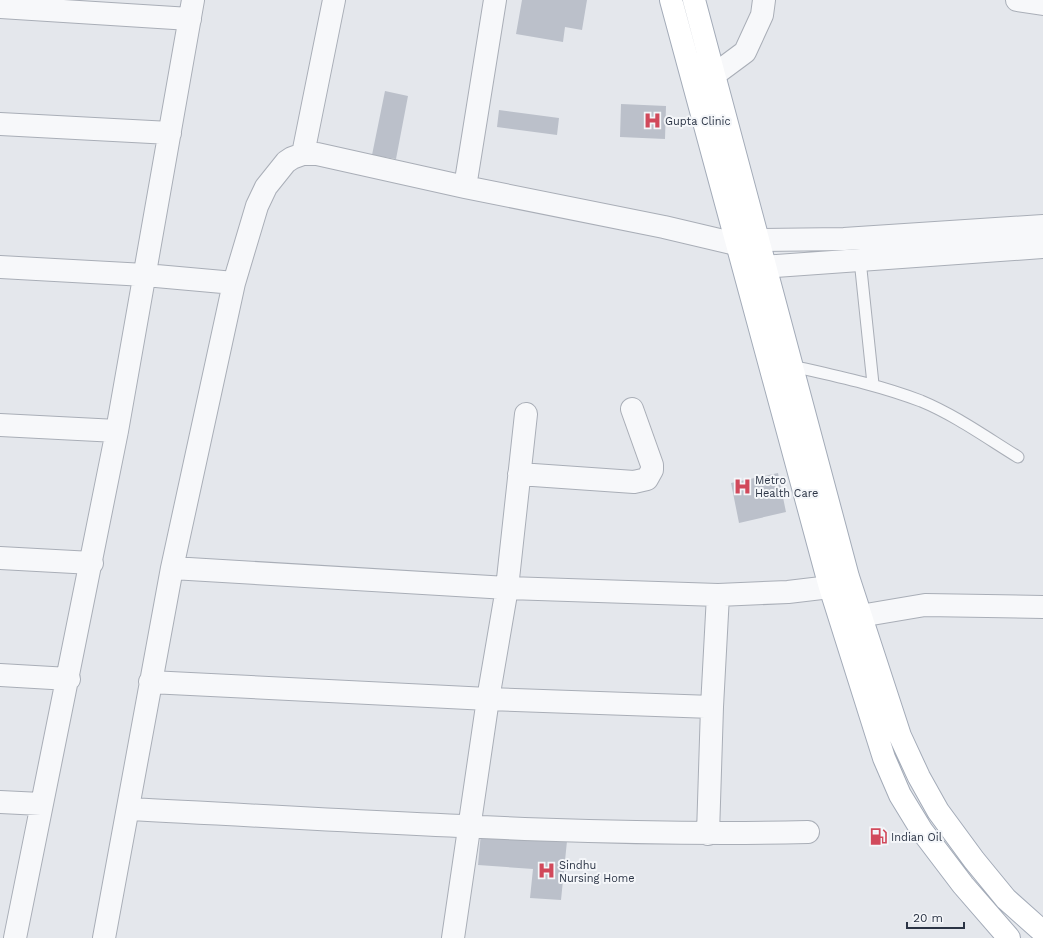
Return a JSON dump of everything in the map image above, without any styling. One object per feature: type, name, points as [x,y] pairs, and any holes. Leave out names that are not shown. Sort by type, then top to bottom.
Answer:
[{"type":"main road","points":[[671,0],[830,587],[884,758],[900,795],[926,837],[963,885],[1009,938]]},
{"type":"main road","points":[[694,0],[860,616],[900,736],[934,804],[974,860],[1006,899],[1043,932]]},
{"type":"street","points":[[303,154],[334,0]]},
{"type":"street","points":[[466,187],[495,0]]},
{"type":"street","points":[[692,80],[714,75],[746,52],[762,15],[764,0]]},
{"type":"street","points":[[1017,0],[1043,4]]},
{"type":"street","points":[[0,7],[192,10],[92,564],[69,679],[10,936]]},
{"type":"street","points":[[0,124],[170,133]]},
{"type":"street","points":[[104,938],[172,568],[234,283],[257,206],[266,187],[286,162],[297,155],[317,154],[466,187],[664,227],[736,244],[758,240],[844,239],[1043,226]]},
{"type":"street","points":[[743,268],[1043,247]]},
{"type":"street","points":[[0,267],[145,275],[234,283]]},
{"type":"street","points":[[519,474],[634,482],[647,479],[652,470],[652,464],[632,409]]},
{"type":"street","points":[[453,938],[488,699],[507,588],[526,414]]},
{"type":"street","points":[[0,426],[117,431]]},
{"type":"street","points":[[0,558],[92,564]]},
{"type":"street","points":[[172,568],[507,588],[718,595],[788,592],[830,587]]},
{"type":"street","points":[[708,834],[712,707],[718,595]]},
{"type":"street","points":[[860,616],[925,605],[1043,608]]},
{"type":"street","points":[[0,675],[69,679]]},
{"type":"street","points":[[150,682],[488,699],[712,707]]},
{"type":"street","points":[[0,802],[41,804]]},
{"type":"street","points":[[128,809],[469,826],[708,834],[808,832]]},
{"type":"lane","points":[[860,260],[873,384]]},
{"type":"lane","points":[[792,366],[873,384],[922,402],[952,416],[1018,457]]},
{"type":"building","points":[[522,0],[587,0],[582,30],[565,27],[563,42],[516,34]]},
{"type":"building","points":[[385,91],[408,96],[396,159],[372,155]]},
{"type":"building","points":[[621,104],[666,106],[665,139],[620,137]]},
{"type":"building","points":[[499,110],[559,118],[557,135],[497,127]]},
{"type":"building","points":[[778,473],[786,512],[739,523],[731,483]]},
{"type":"building","points":[[481,833],[567,841],[561,900],[530,898],[533,869],[478,865]]},
{"type":"place","name":"Gupta Clinic","points":[[652,121]]},
{"type":"place","name":"Metro Health Care","points":[[742,486]]},
{"type":"place","name":"Indian Oil","points":[[878,837]]},
{"type":"place","name":"Sindhu Nursing Home","points":[[546,871]]}]
